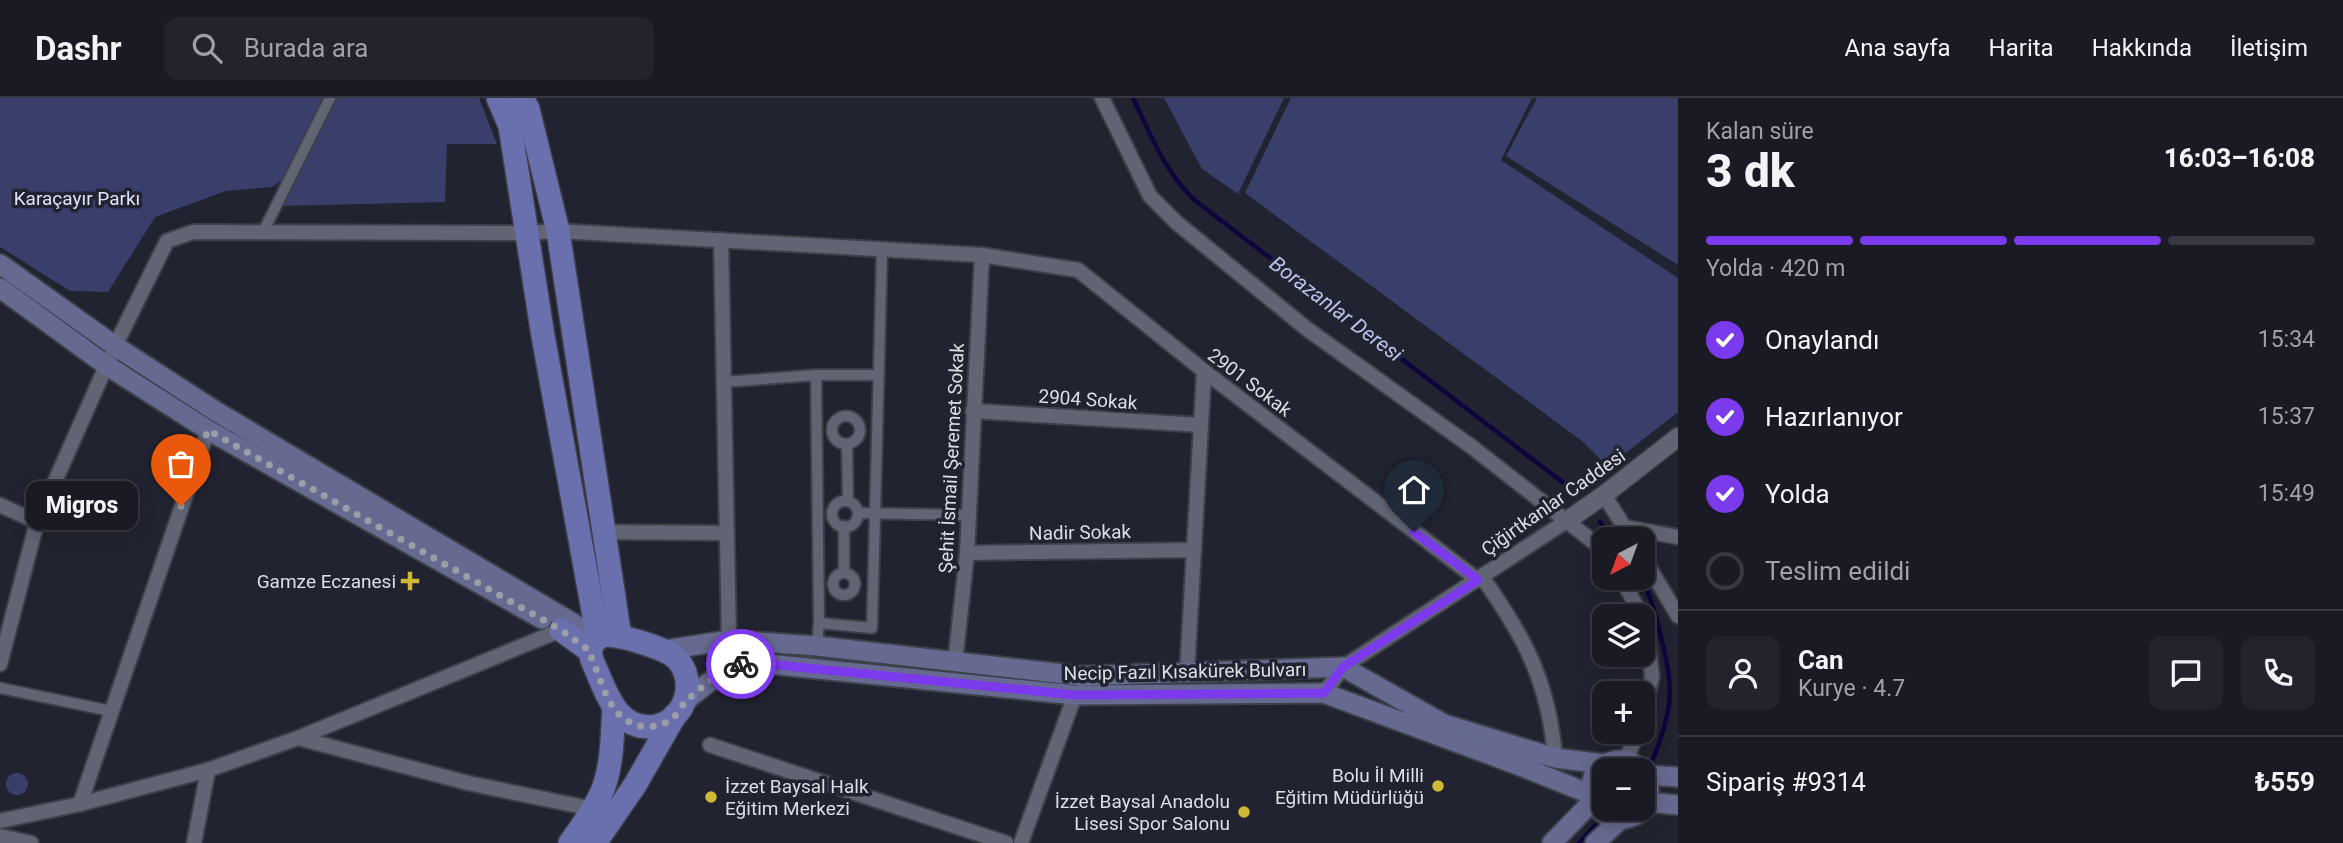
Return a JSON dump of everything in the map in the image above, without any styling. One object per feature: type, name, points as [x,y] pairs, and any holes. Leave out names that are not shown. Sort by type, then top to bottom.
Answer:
[{"type":"main road","points":[[498,98],[510,126],[614,708],[609,768],[600,796],[570,843]]},
{"type":"main road","points":[[522,98],[528,109],[558,230],[603,532],[603,642]]},
{"type":"main road","points":[[0,264],[115,346],[217,412],[603,642]]},
{"type":"main road","points":[[0,288],[106,365],[208,430],[561,630],[603,642],[665,650],[676,659],[684,670],[688,684],[680,708],[635,785],[595,843]]},
{"type":"main road","name":"Necip Fazıl Kısakürek Bulvarı","points":[[665,650],[729,640],[817,646],[1082,676],[1343,667]]},
{"type":"main road","name":"Necip Fazıl Kısakürek Bulvarı","points":[[680,708],[720,674],[748,662],[1075,695],[1324,693],[1523,767],[1591,798]]},
{"type":"main road","points":[[1343,667],[1444,724],[1555,758],[1592,763]]},
{"type":"main road","points":[[614,708],[624,720],[648,727],[660,725],[680,708]]},
{"type":"main road","points":[[1655,774],[1678,778]]},
{"type":"main road","points":[[1552,843],[1591,798],[1592,777]]},
{"type":"main road","points":[[1655,803],[1678,805]]},
{"type":"main road","points":[[1595,843],[1619,821]]},
{"type":"street","points":[[263,232],[330,98]]},
{"type":"street","points":[[1102,98],[1150,196],[1177,223],[1307,329],[1472,447],[1592,540]]},
{"type":"street","name":"2901 Sokak","points":[[0,664],[37,522],[106,365],[167,241],[193,232],[527,233],[558,230],[982,255],[1078,270],[1204,371],[1480,578],[1524,640],[1536,667],[1553,727],[1555,758]]},
{"type":"street","points":[[721,240],[729,640]]},
{"type":"street","points":[[819,623],[872,628],[882,250]]},
{"type":"street","name":"Şehit İsmail Şeremet Sokak","points":[[955,663],[967,553],[982,255]]},
{"type":"street","points":[[1187,673],[1204,371]]},
{"type":"street","points":[[724,383],[816,375],[879,375]]},
{"type":"street","points":[[816,375],[817,646]]},
{"type":"street","name":"2904 Sokak","points":[[974,411],[1201,425]]},
{"type":"street","points":[[847,416],[856,420],[860,433],[855,442],[847,444],[838,442],[832,431],[838,419],[847,416]]},
{"type":"street","points":[[80,804],[208,430]]},
{"type":"street","points":[[816,433],[832,431]]},
{"type":"street","points":[[860,433],[877,439]]},
{"type":"street","name":"Çiğirtkanlar Caddesi","points":[[1343,667],[1568,520],[1678,437]]},
{"type":"street","points":[[847,444],[848,501]]},
{"type":"street","points":[[1604,495],[1624,527]]},
{"type":"street","points":[[848,501],[855,506],[858,513],[855,521],[844,526],[834,520],[832,512],[836,504],[848,501]]},
{"type":"street","points":[[0,505],[37,522]]},
{"type":"street","points":[[818,511],[832,512]]},
{"type":"street","points":[[858,513],[969,515]]},
{"type":"street","points":[[844,526],[844,573]]},
{"type":"street","points":[[603,532],[727,533]]},
{"type":"street","points":[[1656,535],[1678,537]]},
{"type":"street","name":"Nadir Sokak","points":[[967,553],[1194,550]]},
{"type":"street","points":[[844,573],[851,575],[856,584],[851,593],[844,596],[834,589],[833,582],[837,575],[844,573]]},
{"type":"street","points":[[1656,579],[1678,616]]},
{"type":"street","points":[[818,580],[833,582]]},
{"type":"street","points":[[856,584],[873,582]]},
{"type":"street","points":[[0,821],[80,804],[208,770],[298,738],[561,630]]},
{"type":"street","points":[[1324,693],[1343,667]]},
{"type":"street","points":[[0,688],[111,711]]},
{"type":"street","points":[[1021,843],[1075,695]]},
{"type":"street","points":[[298,738],[468,783],[593,808]]},
{"type":"street","points":[[710,745],[1006,843]]},
{"type":"street","points":[[194,843],[208,770]]},
{"type":"street","points":[[0,836],[31,843]]},
{"type":"green space","name":"Karaçayır Parkı","points":[[0,98],[325,98],[281,181],[272,187],[226,191],[155,217],[108,292],[70,291],[0,247]]},
{"type":"green space","points":[[336,98],[479,98],[497,144],[447,144],[445,202],[281,206]]},
{"type":"green space","points":[[1164,98],[1284,98],[1238,194],[1202,169]]},
{"type":"green space","points":[[1291,98],[1532,98],[1501,160],[1678,278],[1678,412],[1608,467],[1582,441],[1245,193]]},
{"type":"green space","points":[[1537,98],[1678,98],[1678,265],[1506,156]]},
{"type":"green space","points":[[17,773],[25,776],[28,784],[25,792],[17,795],[9,792],[6,784],[9,776]]},
{"type":"waterway","name":"Borazanlar Deresi","points":[[1133,98],[1167,167],[1197,202],[1574,491]]},
{"type":"waterway","name":"Borazanlar Deresi","points":[[1600,522],[1604,527]]},
{"type":"waterway","name":"Borazanlar Deresi","points":[[1646,590],[1665,652],[1670,697],[1665,725],[1653,758]]},
{"type":"waterway","name":"Borazanlar Deresi","points":[[1579,843],[1599,821]]},
{"type":"way so far","points":[[181,506],[208,430],[561,630],[590,651],[615,711],[624,720],[636,725],[660,725],[671,719],[684,702],[720,674],[741,664]]},
{"type":"place","name":"Migros","points":[[181,506]]},
{"type":"place","name":"Gamze Eczanesi","points":[[410,581]]},
{"type":"place","name":"Bolu İl Milli Eğitim Müdürlüğü","points":[[1438,786]]},
{"type":"place","name":"İzzet Baysal Halk Eğitim Merkezi","points":[[711,797]]},
{"type":"place","name":"İzzet Baysal Anadolu Lisesi Spor Salonu","points":[[1244,812]]},
{"type":"route","points":[[741,664],[748,662],[1075,695],[1324,693],[1343,667],[1478,580],[1414,532]]}]
